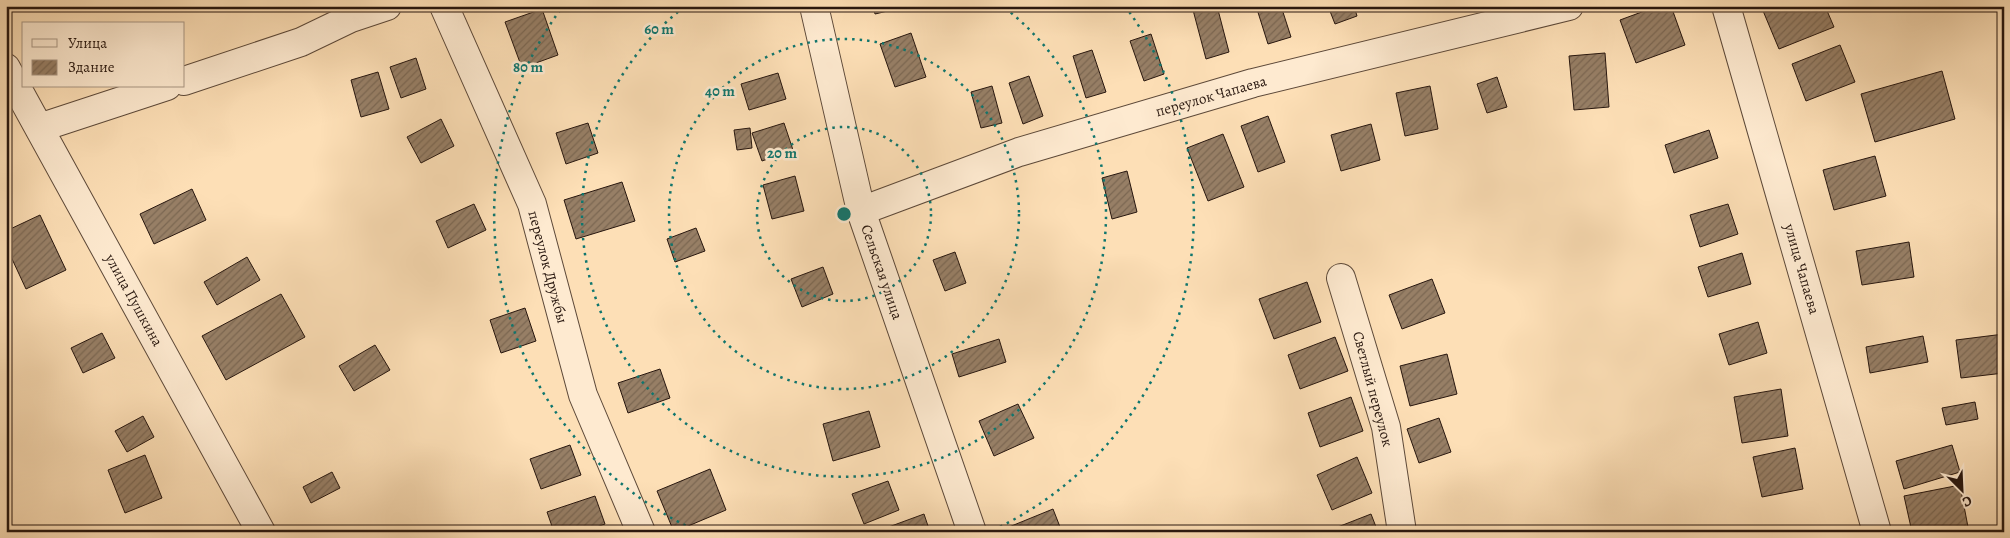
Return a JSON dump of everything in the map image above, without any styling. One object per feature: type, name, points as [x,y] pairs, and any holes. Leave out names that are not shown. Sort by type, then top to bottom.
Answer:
[{"type":"street","points":[[185,81],[301,42],[351,18],[387,6]]},
{"type":"street","name":"переулок Дружбы","points":[[444,6],[532,204],[583,395],[641,532]]},
{"type":"street","name":"Сельская улица","points":[[814,6],[861,212],[972,532]]},
{"type":"street","name":"переулок Чапаева","points":[[861,212],[1019,152],[1253,83],[1569,6]]},
{"type":"street","name":"улица Чапаева","points":[[1726,6],[1877,532]]},
{"type":"street","name":"улица Пушкина","points":[[6,68],[261,532]]},
{"type":"street","points":[[39,128],[161,88]]},
{"type":"street","name":"Светлый переулок","points":[[1341,278],[1386,427],[1402,532]]},
{"type":"building","points":[[873,6],[909,6],[875,14]]},
{"type":"building","points":[[1206,6],[1217,6],[1229,52],[1206,59],[1193,10]]},
{"type":"building","points":[[1256,6],[1281,6],[1291,37],[1268,44]]},
{"type":"building","points":[[1328,6],[1354,6],[1357,16],[1335,24]]},
{"type":"building","points":[[1658,6],[1671,6],[1685,45],[1636,63],[1620,20]]},
{"type":"building","points":[[1761,6],[1825,6],[1834,27],[1779,49]]},
{"type":"building","points":[[542,9],[558,55],[522,68],[505,22]]},
{"type":"building","points":[[911,33],[926,77],[895,87],[880,44]]},
{"type":"building","points":[[1151,34],[1164,74],[1144,81],[1130,41]]},
{"type":"building","points":[[1840,45],[1855,82],[1806,101],[1792,64]]},
{"type":"building","points":[[1092,50],[1106,92],[1086,98],[1073,56]]},
{"type":"building","points":[[1605,53],[1609,107],[1574,110],[1569,56]]},
{"type":"building","points":[[416,58],[426,89],[401,98],[390,67]]},
{"type":"building","points":[[1942,71],[1955,119],[1875,142],[1861,94]]},
{"type":"building","points":[[378,72],[389,109],[361,117],[351,80]]},
{"type":"building","points":[[778,73],[786,99],[749,110],[741,84]]},
{"type":"building","points":[[1029,76],[1043,116],[1023,124],[1009,83]]},
{"type":"building","points":[[1497,77],[1507,107],[1487,113],[1477,84]]},
{"type":"building","points":[[992,86],[1002,123],[981,128],[971,92]]},
{"type":"building","points":[[1430,86],[1438,129],[1405,136],[1396,93]]},
{"type":"building","points":[[1268,116],[1285,162],[1258,172],[1241,126]]},
{"type":"building","points":[[441,119],[454,146],[421,163],[407,137]]},
{"type":"building","points":[[588,123],[598,153],[566,164],[556,133]]},
{"type":"building","points":[[784,123],[793,150],[762,161],[752,133]]},
{"type":"building","points":[[1371,124],[1380,160],[1341,171],[1331,135]]},
{"type":"building","points":[[750,128],[752,148],[737,150],[734,130]]},
{"type":"building","points":[[1709,130],[1718,158],[1674,173],[1665,145]]},
{"type":"building","points":[[1223,134],[1244,187],[1208,201],[1187,148]]},
{"type":"building","points":[[1875,156],[1886,196],[1834,210],[1823,170]]},
{"type":"building","points":[[1127,171],[1137,212],[1112,219],[1102,178]]},
{"type":"building","points":[[795,176],[804,211],[772,219],[763,185]]},
{"type":"building","points":[[622,182],[635,221],[576,239],[564,200]]},
{"type":"building","points":[[192,189],[206,220],[154,244],[140,214]]},
{"type":"building","points":[[474,204],[486,230],[448,248],[436,221]]},
{"type":"building","points":[[1728,204],[1738,234],[1700,247],[1690,215]]},
{"type":"building","points":[[40,215],[66,270],[26,289],[6,246],[6,231]]},
{"type":"building","points":[[696,228],[705,251],[675,262],[667,239]]},
{"type":"building","points":[[1909,242],[1914,277],[1862,285],[1856,251]]},
{"type":"building","points":[[955,252],[966,283],[945,291],[933,260]]},
{"type":"building","points":[[1742,253],[1751,284],[1708,297],[1698,267]]},
{"type":"building","points":[[247,257],[260,280],[217,305],[204,282]]},
{"type":"building","points":[[823,267],[833,294],[802,307],[791,279]]},
{"type":"building","points":[[1432,279],[1445,313],[1402,329],[1389,295]]},
{"type":"building","points":[[1307,282],[1321,322],[1274,339],[1259,299]]},
{"type":"building","points":[[281,294],[305,337],[226,380],[202,336]]},
{"type":"building","points":[[525,308],[536,341],[501,353],[490,320]]},
{"type":"building","points":[[1758,322],[1767,353],[1729,365],[1719,334]]},
{"type":"building","points":[[102,333],[115,358],[83,373],[71,348]]},
{"type":"building","points":[[2004,334],[2004,373],[1961,378],[1956,340]]},
{"type":"building","points":[[1923,336],[1928,362],[1870,373],[1866,347]]},
{"type":"building","points":[[1335,337],[1348,371],[1300,389],[1288,355]]},
{"type":"building","points":[[999,339],[1006,362],[959,377],[952,354]]},
{"type":"building","points":[[375,345],[390,370],[354,391],[339,366]]},
{"type":"building","points":[[1447,354],[1457,394],[1410,406],[1400,366]]},
{"type":"building","points":[[660,369],[670,398],[628,413],[618,383]]},
{"type":"building","points":[[1781,389],[1788,436],[1742,443],[1734,397]]},
{"type":"building","points":[[1351,397],[1363,431],[1320,447],[1308,413]]},
{"type":"building","points":[[1975,402],[1978,419],[1946,425],[1942,408]]},
{"type":"building","points":[[1018,404],[1034,438],[994,456],[979,421]]},
{"type":"building","points":[[869,411],[880,447],[833,461],[823,424]]},
{"type":"building","points":[[143,416],[154,437],[127,452],[115,431]]},
{"type":"building","points":[[1439,418],[1451,452],[1419,463],[1407,429]]},
{"type":"building","points":[[570,445],[581,475],[541,489],[530,459]]},
{"type":"building","points":[[1952,445],[1960,472],[1904,489],[1896,461]]},
{"type":"building","points":[[1795,448],[1803,489],[1762,497],[1753,457]]},
{"type":"building","points":[[145,455],[162,498],[125,513],[108,470]]},
{"type":"building","points":[[1357,457],[1372,493],[1332,510],[1317,475]]},
{"type":"building","points":[[710,469],[726,510],[674,532],[657,491]]},
{"type":"building","points":[[332,472],[340,488],[311,503],[303,487]]},
{"type":"building","points":[[888,481],[899,510],[864,524],[852,494]]},
{"type":"building","points":[[1960,485],[1968,527],[1947,532],[1912,532],[1904,496]]},
{"type":"building","points":[[595,496],[605,524],[583,532],[554,532],[547,512]]},
{"type":"building","points":[[1053,509],[1062,532],[1011,532],[1009,527]]},
{"type":"building","points":[[924,514],[930,532],[875,532]]},
{"type":"building","points":[[1371,514],[1378,532],[1325,532]]}]
